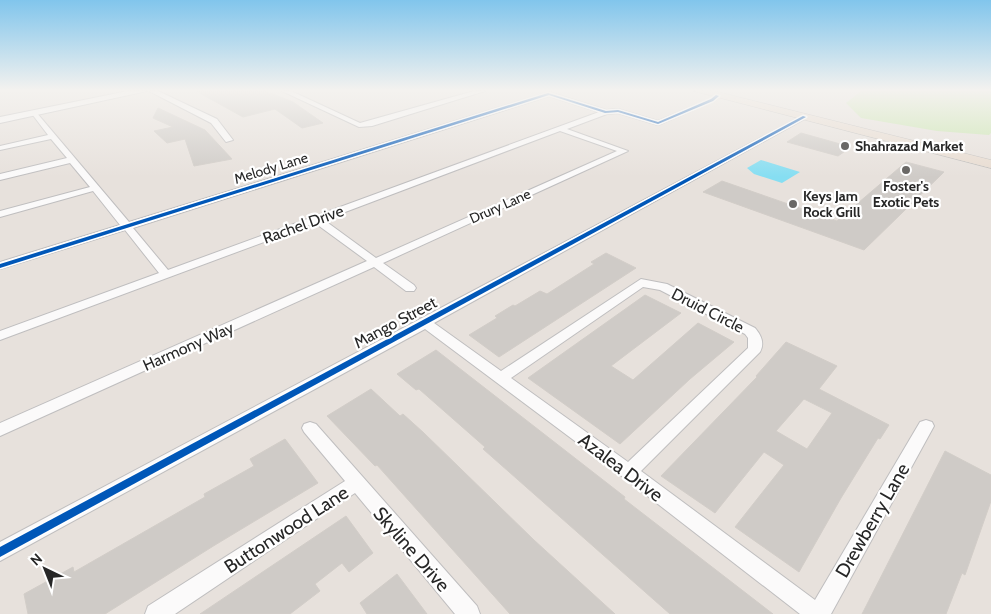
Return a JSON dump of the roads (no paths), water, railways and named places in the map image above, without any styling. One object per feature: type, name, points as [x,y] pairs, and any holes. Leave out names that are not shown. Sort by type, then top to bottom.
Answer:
[{"type":"highway","points":[[829,120],[904,142],[991,164]]},
{"type":"highway","points":[[838,120],[991,152]]},
{"type":"highway","points":[[904,142],[991,158]]},
{"type":"street","points":[[39,120],[166,274]]},
{"type":"street","points":[[211,120],[217,124],[229,140]]},
{"type":"street","points":[[347,120],[359,125],[384,120]]},
{"type":"street","name":"Melody Lane","points":[[0,266],[467,120]]},
{"type":"street","name":"Rachel Drive","points":[[0,336],[585,120]]},
{"type":"street","points":[[649,120],[658,123],[666,120]]},
{"type":"street","name":"Mango Street","points":[[0,552],[795,120]]},
{"type":"street","name":"Drury Lane","points":[[376,262],[624,151],[560,129]]},
{"type":"street","points":[[0,148],[52,136]]},
{"type":"street","points":[[0,177],[71,160]]},
{"type":"street","points":[[0,214],[95,188]]},
{"type":"street","points":[[316,219],[410,288]]},
{"type":"street","name":"Harmony Way","points":[[0,430],[376,262]]},
{"type":"street","name":"Druid Circle","points":[[501,378],[641,283],[663,287],[750,331],[755,337],[755,349],[629,472]]},
{"type":"street","name":"Azalea Drive","points":[[424,322],[629,472],[818,614]]},
{"type":"street","name":"Drewberry Lane","points":[[818,614],[926,426]]},
{"type":"street","name":"Buttonwood Lane","points":[[156,614],[356,484],[310,428]]},
{"type":"street","name":"Skyline Drive","points":[[356,484],[469,614]]},
{"type":"water","points":[[761,160],[800,172],[782,183],[754,174],[747,168]]},
{"type":"place","name":"Shahrazad Market","points":[[845,146]]},
{"type":"place","name":"Foster's Exotic Pets","points":[[906,170]]},
{"type":"place","name":"Keys Jam Rock Grill","points":[[793,204]]}]
